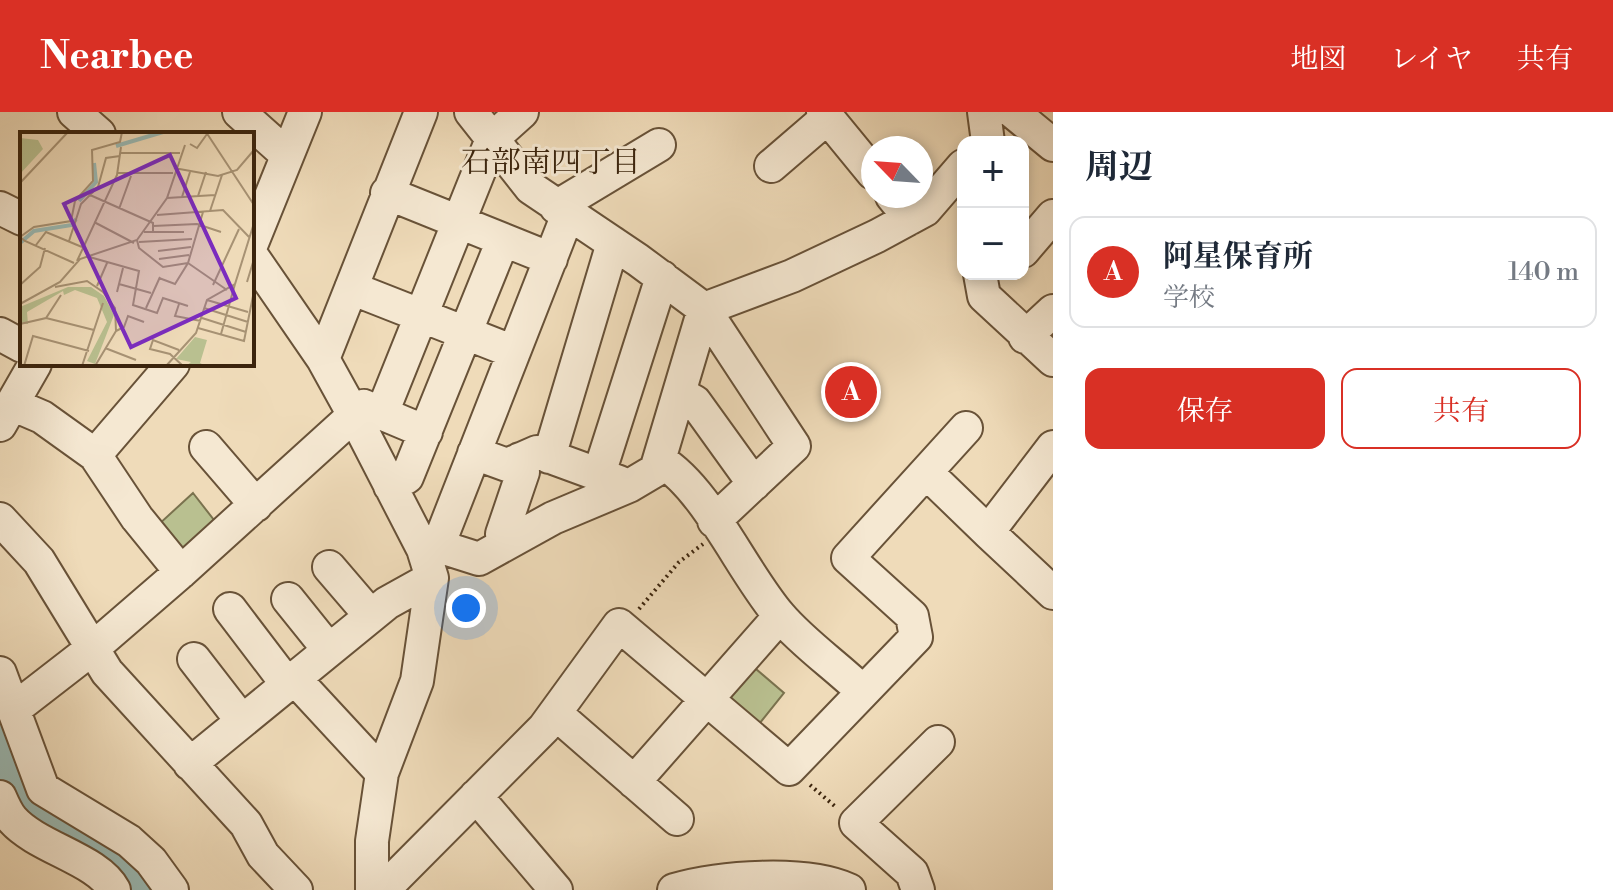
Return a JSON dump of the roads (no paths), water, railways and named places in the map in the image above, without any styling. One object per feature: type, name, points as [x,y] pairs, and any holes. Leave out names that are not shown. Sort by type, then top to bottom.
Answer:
[{"type":"street","points":[[239,112],[287,155]]},
{"type":"street","points":[[254,238],[305,112]]},
{"type":"street","points":[[323,359],[421,112]]},
{"type":"street","points":[[471,112],[531,188],[704,309],[794,446],[754,484],[717,526]]},
{"type":"street","points":[[13,710],[93,648],[256,505],[369,415],[420,315],[492,139],[522,112]]},
{"type":"street","points":[[1013,112],[1049,133]]},
{"type":"street","points":[[771,166],[825,115],[861,158]]},
{"type":"street","points":[[372,890],[372,841],[382,773],[417,681],[431,558],[551,259],[562,210],[659,145]]},
{"type":"street","points":[[933,201],[957,173]]},
{"type":"street","points":[[387,193],[551,259]]},
{"type":"street","points":[[0,208],[20,218]]},
{"type":"street","points":[[704,309],[792,276],[899,208]]},
{"type":"street","points":[[1029,244],[1053,216]]},
{"type":"street","points":[[390,486],[407,477],[503,240]]},
{"type":"street","points":[[504,544],[502,534],[523,472],[535,458],[613,243]]},
{"type":"street","points":[[254,259],[323,359],[369,415],[390,486],[431,558]]},
{"type":"street","points":[[599,474],[662,277]]},
{"type":"street","points":[[989,281],[1025,337],[1053,360]]},
{"type":"street","points":[[351,288],[514,352]]},
{"type":"street","points":[[194,760],[387,603],[431,558],[479,559],[553,518],[629,486],[656,470],[704,309]]},
{"type":"street","points":[[1025,337],[1053,311]]},
{"type":"street","points":[[0,334],[20,345]]},
{"type":"street","points":[[34,366],[7,415],[42,417],[95,455],[137,518],[181,572]]},
{"type":"street","points":[[95,455],[171,366]]},
{"type":"street","points":[[679,393],[695,402],[754,484]]},
{"type":"street","points":[[369,415],[426,432]]},
{"type":"street","points":[[383,890],[555,713],[626,613],[706,698],[789,769],[861,690],[916,637],[912,616],[848,558],[928,474],[966,428]]},
{"type":"street","points":[[206,447],[256,505]]},
{"type":"street","points":[[988,532],[1053,447]]},
{"type":"street","points":[[474,453],[507,465],[535,458],[599,474],[629,486]]},
{"type":"street","points":[[661,461],[673,468],[780,616],[861,690]]},
{"type":"street","points":[[928,474],[1053,593]]},
{"type":"street","points":[[0,519],[39,561],[107,672],[194,760]]},
{"type":"street","points":[[329,567],[371,616]]},
{"type":"street","points":[[288,599],[329,650]]},
{"type":"street","points":[[230,609],[291,681],[382,773]]},
{"type":"street","points":[[634,782],[780,616]]},
{"type":"street","points":[[194,659],[242,721]]},
{"type":"street","points":[[0,673],[43,789],[129,841],[151,861],[172,890]]},
{"type":"street","points":[[141,686],[194,760],[246,824],[263,855],[296,890]]},
{"type":"street","points":[[555,713],[677,819]]},
{"type":"street","points":[[918,890],[912,873],[856,823],[938,742]]},
{"type":"street","points":[[476,796],[556,890]]},
{"type":"street","points":[[0,797],[11,819],[45,845],[108,878],[114,890]]},
{"type":"street","points":[[674,890],[772,878],[817,881],[849,890]]},
{"type":"waterway","points":[[0,739],[14,780],[29,809],[48,824],[116,855],[140,877],[144,890]]},
{"type":"place","name":"阿星保育所","points":[[851,392]]},
{"type":"district","name":"石部南四丁目","points":[[551,163]]}]
